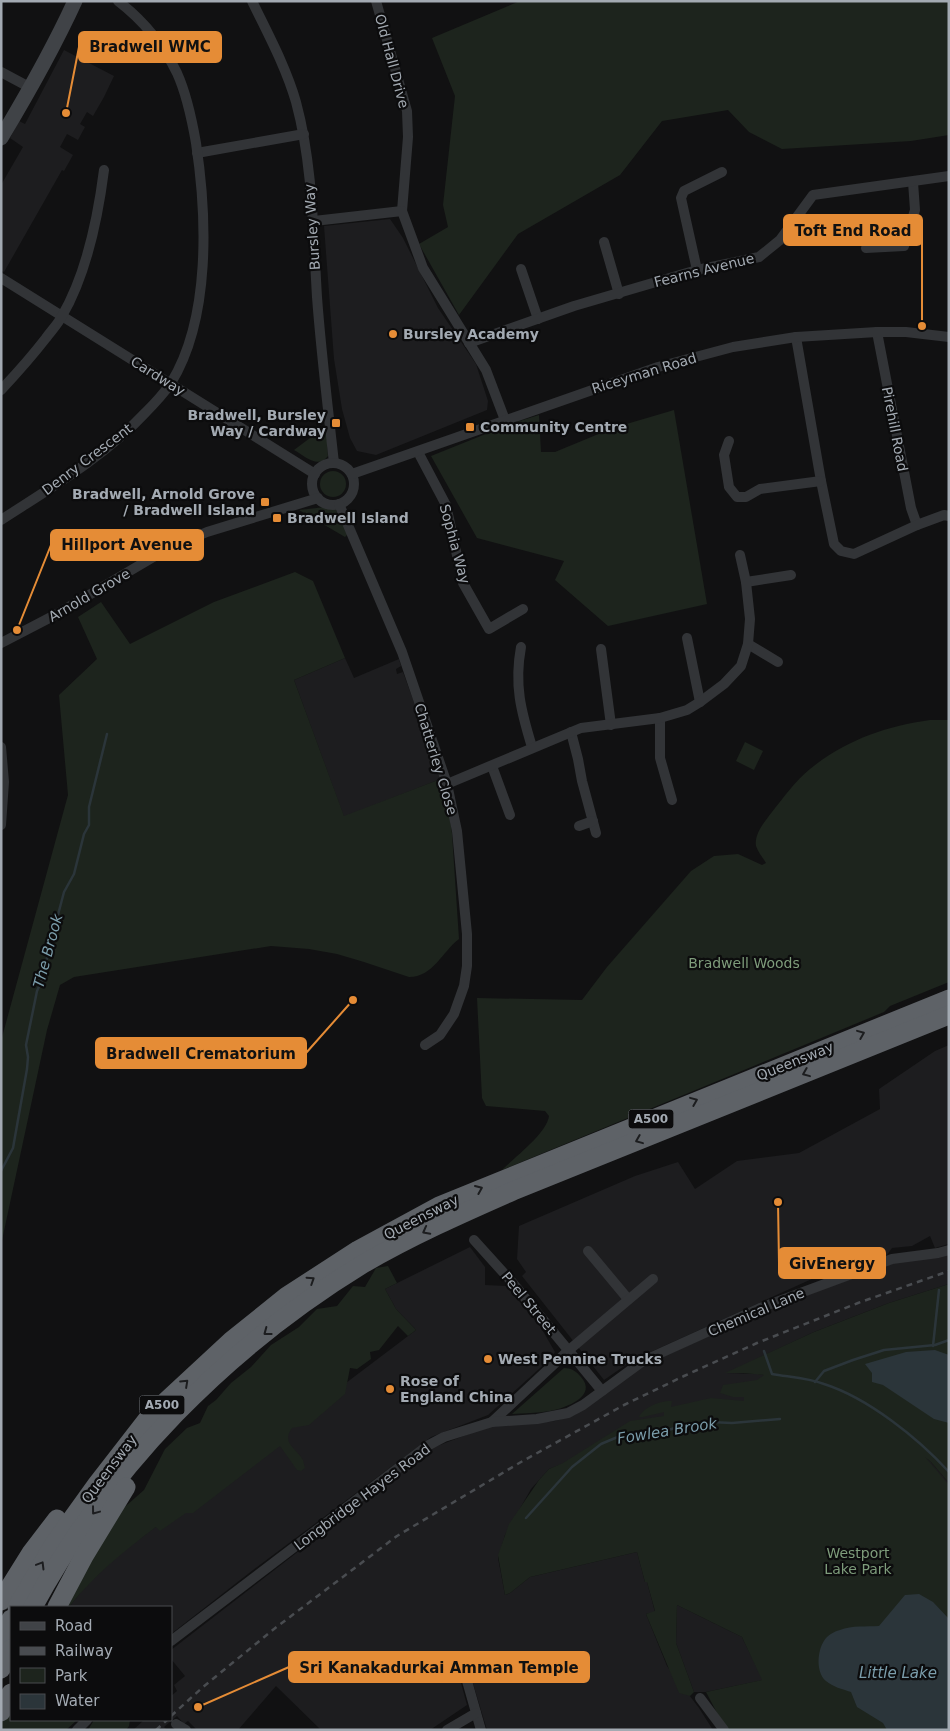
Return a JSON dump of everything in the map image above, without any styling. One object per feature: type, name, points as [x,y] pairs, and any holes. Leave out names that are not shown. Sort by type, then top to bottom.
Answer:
[{"type":"highway","name":"Queensway","points":[[19,1606],[54,1544],[97,1484],[149,1417],[231,1341],[287,1296],[358,1250],[439,1206],[949,998]]},
{"type":"highway","name":"Queensway","points":[[34,1606],[69,1547],[139,1452],[203,1386],[250,1344],[301,1305],[364,1264],[447,1220],[513,1191],[949,1015]]},
{"type":"highway","points":[[58,1606],[84,1556],[127,1486],[203,1386]]},
{"type":"highway","points":[[1,1601],[31,1552],[80,1489],[149,1417]]},
{"type":"highway","points":[[1,1639],[10,1621]]},
{"type":"highway","points":[[1,1670],[10,1651]]},
{"type":"highway","points":[[1,1712],[10,1695]]},
{"type":"street","points":[[1,138],[31,88],[75,1]]},
{"type":"street","name":"Denry Crescent","points":[[1,520],[64,479],[133,426],[170,383],[183,356],[198,302],[202,274],[202,208],[193,126],[178,75],[166,53],[153,33],[135,14],[118,1]]},
{"type":"street","name":"Bursley Way","points":[[252,1],[282,65],[295,100],[304,134],[314,221],[317,298],[334,463]]},
{"type":"street","name":"Old Hall Drive","points":[[376,1],[407,111],[408,137],[402,211]]},
{"type":"street","points":[[1,72],[31,88]]},
{"type":"street","points":[[197,153],[304,134]]},
{"type":"street","points":[[1,390],[22,368],[62,317],[76,287],[91,237],[99,205],[104,170]]},
{"type":"street","name":"Fearns Avenue","points":[[469,343],[538,319],[697,270],[759,257],[780,240],[814,195],[949,176]]},
{"type":"street","points":[[697,270],[680,198],[684,191],[719,177]]},
{"type":"street","points":[[866,248],[904,246],[915,210],[913,182]]},
{"type":"street","points":[[314,221],[402,211],[422,268],[486,370],[505,420]]},
{"type":"street","points":[[604,242],[619,294]]},
{"type":"street","points":[[521,269],[538,319]]},
{"type":"street","name":"Cardway","points":[[1,278],[315,474]]},
{"type":"street","name":"Riceyman Road","points":[[352,474],[658,367],[733,347],[796,337],[876,332],[906,332],[949,337]]},
{"type":"street","name":"Pirehill Road","points":[[876,332],[911,508],[917,525]]},
{"type":"street","points":[[796,337],[834,544],[841,551],[854,554],[917,525],[944,515],[949,516]]},
{"type":"street","points":[[729,441],[724,455],[729,487],[737,497],[746,497],[760,489],[821,481]]},
{"type":"street","name":"Sophia Way","points":[[418,452],[446,505],[463,584],[489,629],[523,609]]},
{"type":"street","points":[[334,463],[348,468],[354,481],[350,497],[339,504],[328,504],[318,498],[312,485],[315,474],[319,468],[326,464],[334,463]]},
{"type":"street","name":"Arnold Grove","points":[[1,643],[54,615],[167,549],[207,532],[318,498]]},
{"type":"street","name":"Chatterley Close","points":[[339,504],[402,652],[447,784],[458,831],[467,934],[467,966],[464,986],[454,1014],[440,1035],[426,1045]]},
{"type":"street","points":[[447,784],[581,728],[660,718],[687,710],[724,684],[742,666],[748,644],[750,619],[746,582],[740,556]]},
{"type":"street","points":[[746,582],[791,575]]},
{"type":"street","points":[[687,638],[700,702]]},
{"type":"street","points":[[748,644],[778,662]]},
{"type":"street","points":[[520,647],[519,696],[532,747]]},
{"type":"street","points":[[601,649],[611,725]]},
{"type":"street","points":[[660,718],[660,758],[672,800]]},
{"type":"street","points":[[570,732],[596,833]]},
{"type":"street","points":[[1,747],[4,782],[1,825]]},
{"type":"street","points":[[492,766],[502,806],[510,815]]},
{"type":"street","points":[[579,826],[593,820]]},
{"type":"street","name":"Peel Street","points":[[474,1240],[511,1281],[602,1391]]},
{"type":"street","name":"Chemical Lane","points":[[602,1391],[643,1361],[760,1308],[892,1259],[938,1254],[949,1250]]},
{"type":"street","points":[[588,1251],[628,1299]]},
{"type":"street","points":[[492,1422],[569,1350],[653,1278]]},
{"type":"street","name":"Longbridge Hayes Road","points":[[172,1640],[427,1446],[444,1437],[492,1422],[554,1417],[568,1413],[602,1391]]},
{"type":"street","points":[[467,1681],[480,1730]]},
{"type":"street","points":[[700,1698],[724,1730]]},
{"type":"street","points":[[447,1730],[476,1713]]},
{"type":"street","points":[[77,1730],[87,1721]]},
{"type":"street","points":[[176,1724],[186,1730]]},
{"type":"shaded area","points":[[64,50],[114,76],[93,116],[87,112],[80,124],[85,127],[78,140],[67,134],[60,147],[73,155],[64,171],[62,170],[4,272],[1,270],[1,185],[23,147],[10,138],[19,121],[25,124]]},
{"type":"shaded area","name":"Bursley Academy","points":[[390,219],[403,238],[438,308],[476,364],[488,401],[487,410],[376,455],[357,451],[350,438],[342,409],[334,359],[324,226]]},
{"type":"shaded area","points":[[345,658],[354,678],[399,659],[401,666],[396,669],[397,674],[403,672],[441,777],[438,780],[344,817],[294,680]]},
{"type":"shaded area","points":[[949,1045],[949,1244],[935,1248],[930,1236],[912,1246],[892,1248],[887,1255],[855,1266],[845,1264],[633,1360],[604,1380],[522,1276],[526,1272],[517,1259],[519,1226],[635,1176],[678,1162],[695,1189],[737,1161],[799,1153],[880,1109],[879,1089],[935,1051]]},
{"type":"shaded area","points":[[470,1247],[485,1267],[485,1285],[506,1286],[540,1326],[555,1352],[550,1359],[488,1415],[431,1437],[172,1633],[172,1606],[70,1606],[84,1588],[117,1556],[416,1330],[396,1309],[385,1289]]},
{"type":"shaded area","points":[[949,1254],[949,1284],[889,1303],[814,1332],[727,1373],[758,1374],[777,1378],[862,1410],[900,1435],[931,1462],[949,1483],[949,1530],[771,1416],[700,1412],[549,1469],[531,1489],[505,1535],[498,1558],[505,1595],[530,1577],[637,1552],[655,1612],[646,1614],[667,1666],[713,1730],[487,1730],[472,1680],[461,1683],[467,1705],[430,1730],[321,1730],[276,1686],[238,1730],[197,1730],[188,1721],[184,1724],[177,1716],[172,1720],[172,1695],[177,1691],[174,1685],[185,1676],[172,1660],[172,1649],[432,1448],[487,1427],[555,1421],[575,1415],[641,1367],[764,1311],[894,1263]]},
{"type":"shaded area","points":[[677,1605],[742,1637],[763,1680],[706,1692],[694,1692],[676,1643]]},
{"type":"shaded area","points":[[143,1721],[171,1721],[164,1727],[167,1730],[133,1730]]},
{"type":"green space","points":[[520,1],[949,1],[949,135],[911,141],[782,149],[749,132],[728,110],[662,121],[620,175],[518,234],[459,315],[419,244],[448,227],[443,205],[455,96],[432,38]]},
{"type":"green space","points":[[674,410],[707,604],[608,626],[555,580],[564,561],[477,538],[431,456],[513,423],[539,415],[541,452],[555,452],[613,428]]},
{"type":"green space","points":[[326,426],[328,456],[324,460],[316,462],[294,450]]},
{"type":"green space","points":[[333,471],[342,475],[346,484],[342,493],[333,497],[324,493],[320,484],[324,475]]},
{"type":"green space","points":[[334,506],[347,532],[345,537],[299,510]]},
{"type":"green space","points":[[295,572],[313,581],[345,658],[294,680],[344,816],[438,780],[450,818],[459,939],[425,973],[409,977],[337,954],[309,949],[271,946],[74,977],[60,985],[47,1030],[1,1245],[1,1041],[68,795],[59,695],[97,659],[78,617],[101,602],[130,644],[214,602]]},
{"type":"green space","name":"Bradwell Woods","points":[[930,720],[949,720],[949,982],[890,1006],[884,1012],[502,1170],[537,1137],[547,1123],[549,1116],[545,1111],[486,1106],[482,1098],[477,998],[582,1000],[607,967],[691,871],[714,856],[738,854],[762,865],[766,863],[756,846],[758,832],[790,789],[810,769],[837,750],[866,736],[897,726]]},
{"type":"green space","points":[[745,742],[763,751],[754,770],[736,761]]},
{"type":"green space","points":[[388,1266],[397,1283],[385,1289],[396,1309],[416,1330],[408,1336],[398,1326],[379,1350],[370,1352],[371,1359],[357,1369],[350,1368],[345,1394],[309,1425],[292,1428],[289,1433],[289,1442],[303,1460],[305,1468],[301,1471],[297,1470],[280,1446],[193,1513],[186,1513],[160,1531],[156,1527],[110,1564],[70,1606],[64,1606],[119,1512],[144,1490],[165,1449],[187,1428],[200,1423],[208,1406],[231,1383],[251,1367],[271,1345],[299,1327],[317,1309],[337,1306],[353,1286],[365,1287],[376,1268]]},
{"type":"green space","name":"Westport Lake Park","points":[[949,1284],[949,1483],[925,1457],[949,1485],[949,1730],[726,1730],[706,1692],[762,1680],[742,1637],[677,1605],[676,1643],[694,1692],[690,1696],[679,1693],[646,1614],[655,1611],[637,1552],[530,1577],[505,1595],[498,1555],[509,1524],[539,1480],[549,1469],[563,1463],[630,1421],[664,1416],[664,1412],[639,1417],[644,1410],[658,1403],[672,1401],[671,1407],[711,1398],[744,1401],[744,1397],[733,1397],[720,1393],[723,1385],[757,1380],[764,1375],[725,1373],[814,1332],[889,1303]]},
{"type":"green space","points":[[564,1368],[575,1372],[585,1384],[586,1390],[578,1400],[550,1411],[512,1414]]},
{"type":"green space","points":[[10,1707],[10,1721],[76,1721],[66,1730],[1,1730],[1,1724]]},
{"type":"green space","points":[[93,1721],[130,1721],[126,1730],[88,1730]]},
{"type":"water","points":[[935,1350],[949,1355],[949,1423],[934,1419],[883,1385],[872,1382],[872,1373],[865,1364],[906,1352]]},
{"type":"water","name":"Little Lake","points":[[919,1594],[933,1602],[949,1619],[949,1730],[887,1730],[883,1723],[857,1707],[851,1692],[835,1686],[822,1677],[819,1666],[819,1653],[824,1641],[831,1634],[849,1627],[879,1626],[905,1595]]},
{"type":"waterway","name":"The Brook","points":[[1,1171],[13,1148],[27,1069],[26,1045],[37,991],[42,980],[64,892],[74,874],[84,834],[89,825],[89,807],[107,734]]},
{"type":"waterway","points":[[933,1346],[939,1290]]},
{"type":"waterway","name":"Fowlea Brook","points":[[815,1382],[824,1371],[884,1350],[935,1345],[949,1340]]},
{"type":"waterway","points":[[764,1351],[772,1374],[818,1382],[841,1390],[858,1399],[891,1420],[923,1446],[949,1472]]},
{"type":"waterway","name":"Fowlea Brook","points":[[526,1518],[572,1467],[601,1444],[620,1436],[637,1438],[681,1426],[710,1422],[732,1423],[780,1419]]},
{"type":"railway","points":[[172,1715],[274,1629],[397,1536],[521,1462],[624,1405],[757,1343],[858,1303],[949,1271]]},
{"type":"railway","points":[[156,1730],[166,1721]]},
{"type":"place","name":"Bradwell WMC","points":[[66,113]]},
{"type":"place","name":"Toft End Road","points":[[922,326]]},
{"type":"place","name":"Bursley Academy","points":[[393,334]]},
{"type":"place","name":"Bradwell, Bursley Way / Cardway","points":[[336,423]]},
{"type":"place","name":"Community Centre","points":[[470,427]]},
{"type":"place","name":"Bradwell, Arnold Grove / Bradwell Island","points":[[265,502]]},
{"type":"place","name":"Bradwell Island","points":[[277,518]]},
{"type":"place","name":"Hillport Avenue","points":[[17,630]]},
{"type":"place","name":"Bradwell Crematorium","points":[[353,1000]]},
{"type":"place","name":"GivEnergy","points":[[778,1202]]},
{"type":"place","name":"West Pennine Trucks","points":[[488,1359]]},
{"type":"place","name":"Rose of England China","points":[[390,1389]]},
{"type":"place","name":"Sri Kanakadurkai Amman Temple","points":[[198,1707]]}]
